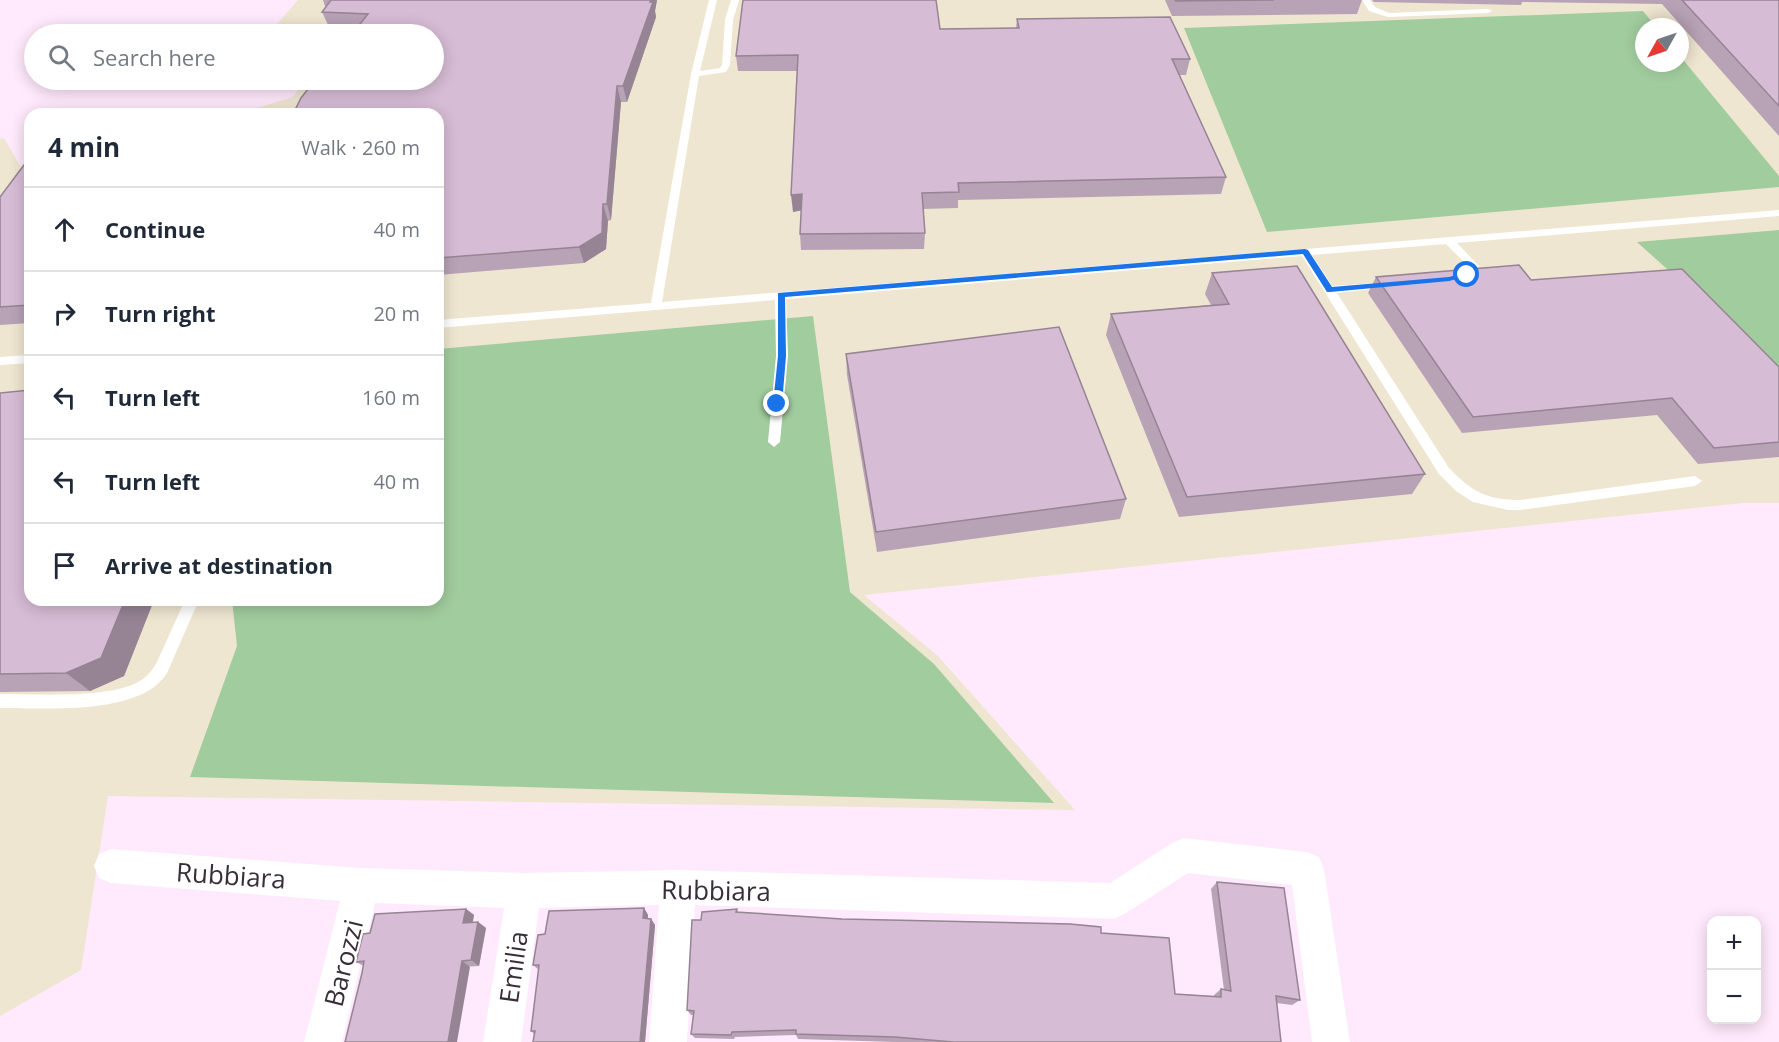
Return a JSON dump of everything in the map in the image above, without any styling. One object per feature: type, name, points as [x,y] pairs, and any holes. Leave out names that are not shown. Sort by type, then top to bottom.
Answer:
[{"type":"street","name":"Rubbiara","points":[[111,866],[362,885],[524,891],[678,887],[1114,901],[1184,855],[1308,869],[1331,1042]]},
{"type":"street","name":"Barozzi","points":[[323,1042],[362,885]]},
{"type":"street","points":[[668,1042],[678,887]]},
{"type":"street","name":"Emilia","points":[[502,1042],[524,891]]},
{"type":"lane","points":[[656,305],[695,74],[713,0]]},
{"type":"lane","points":[[695,74],[723,70],[726,65],[729,20],[735,0]]},
{"type":"lane","points":[[1366,0],[1372,9],[1388,15],[1488,11]]},
{"type":"lane","points":[[444,323],[1779,213]]},
{"type":"lane","points":[[1448,240],[1474,266],[1467,275],[1449,279]]},
{"type":"lane","points":[[1305,252],[1444,471],[1461,490],[1496,506],[1521,505],[1695,481]]},
{"type":"lane","points":[[1330,290],[1401,283]]},
{"type":"lane","points":[[774,442],[782,356],[780,295]]},
{"type":"lane","points":[[0,361],[24,359]]},
{"type":"lane","points":[[0,701],[99,699],[131,692],[156,677],[189,606]]},
{"type":"shaded area","points":[[298,0],[1779,0],[1779,503],[1743,503],[864,595],[938,656],[1075,810],[108,796],[81,970],[0,1016],[0,139],[4,138],[24,173],[24,606],[444,606],[444,108],[257,108],[293,97],[298,90],[444,90],[444,24],[277,24]]},
{"type":"green space","points":[[1643,11],[1649,18],[1635,18],[1635,72],[1689,72],[1689,67],[1779,176],[1779,187],[1267,232],[1184,28]]},
{"type":"green space","points":[[1779,230],[1779,370],[1637,242]]},
{"type":"green space","points":[[813,316],[850,592],[934,664],[1054,803],[190,777],[237,646],[233,606],[444,606],[444,348]]},
{"type":"building","points":[[331,0],[651,0],[650,2],[653,2],[623,86],[617,86],[607,204],[603,204],[602,233],[579,247],[444,258],[444,108],[296,108],[307,90],[444,90],[444,24],[360,24],[368,14],[322,12]]},
{"type":"building","points":[[743,0],[936,0],[940,29],[1019,28],[1017,19],[1170,17],[1190,59],[1172,59],[1226,177],[958,183],[959,192],[922,193],[925,233],[800,234],[802,194],[791,195],[798,55],[736,56]]},
{"type":"building","points":[[1175,0],[1274,0],[1176,1]]},
{"type":"building","points":[[1682,0],[1779,0],[1779,106]]},
{"type":"building","points":[[24,165],[24,305],[0,307],[0,197]]},
{"type":"building","points":[[1519,265],[1531,280],[1682,269],[1779,367],[1779,442],[1714,448],[1672,398],[1473,417],[1376,277]]},
{"type":"building","points":[[1297,266],[1425,474],[1187,497],[1111,314],[1229,304],[1212,273]]},
{"type":"building","points":[[1059,327],[1126,499],[876,532],[846,354]]},
{"type":"building","points":[[24,391],[24,606],[123,606],[101,658],[66,673],[0,674],[0,393]]},
{"type":"building","points":[[1217,882],[1284,888],[1300,1000],[1276,996],[1281,1042],[953,1042],[895,1037],[796,1034],[796,1030],[732,1032],[731,1035],[691,1034],[694,1011],[687,1010],[692,920],[701,920],[702,912],[737,909],[736,912],[842,919],[1070,924],[1101,927],[1101,933],[1169,938],[1175,994],[1221,997],[1221,989],[1231,991]]},
{"type":"building","points":[[644,908],[643,918],[651,919],[640,1042],[533,1042],[535,1031],[531,1031],[539,965],[533,965],[538,935],[545,934],[549,911]]},
{"type":"building","points":[[466,909],[463,923],[478,922],[471,960],[462,961],[448,1042],[345,1042],[364,961],[356,962],[363,934],[370,933],[375,914]]},
{"type":"route","points":[[777,404],[782,356],[780,295],[1305,252],[1330,290],[1449,279],[1467,275]]}]
